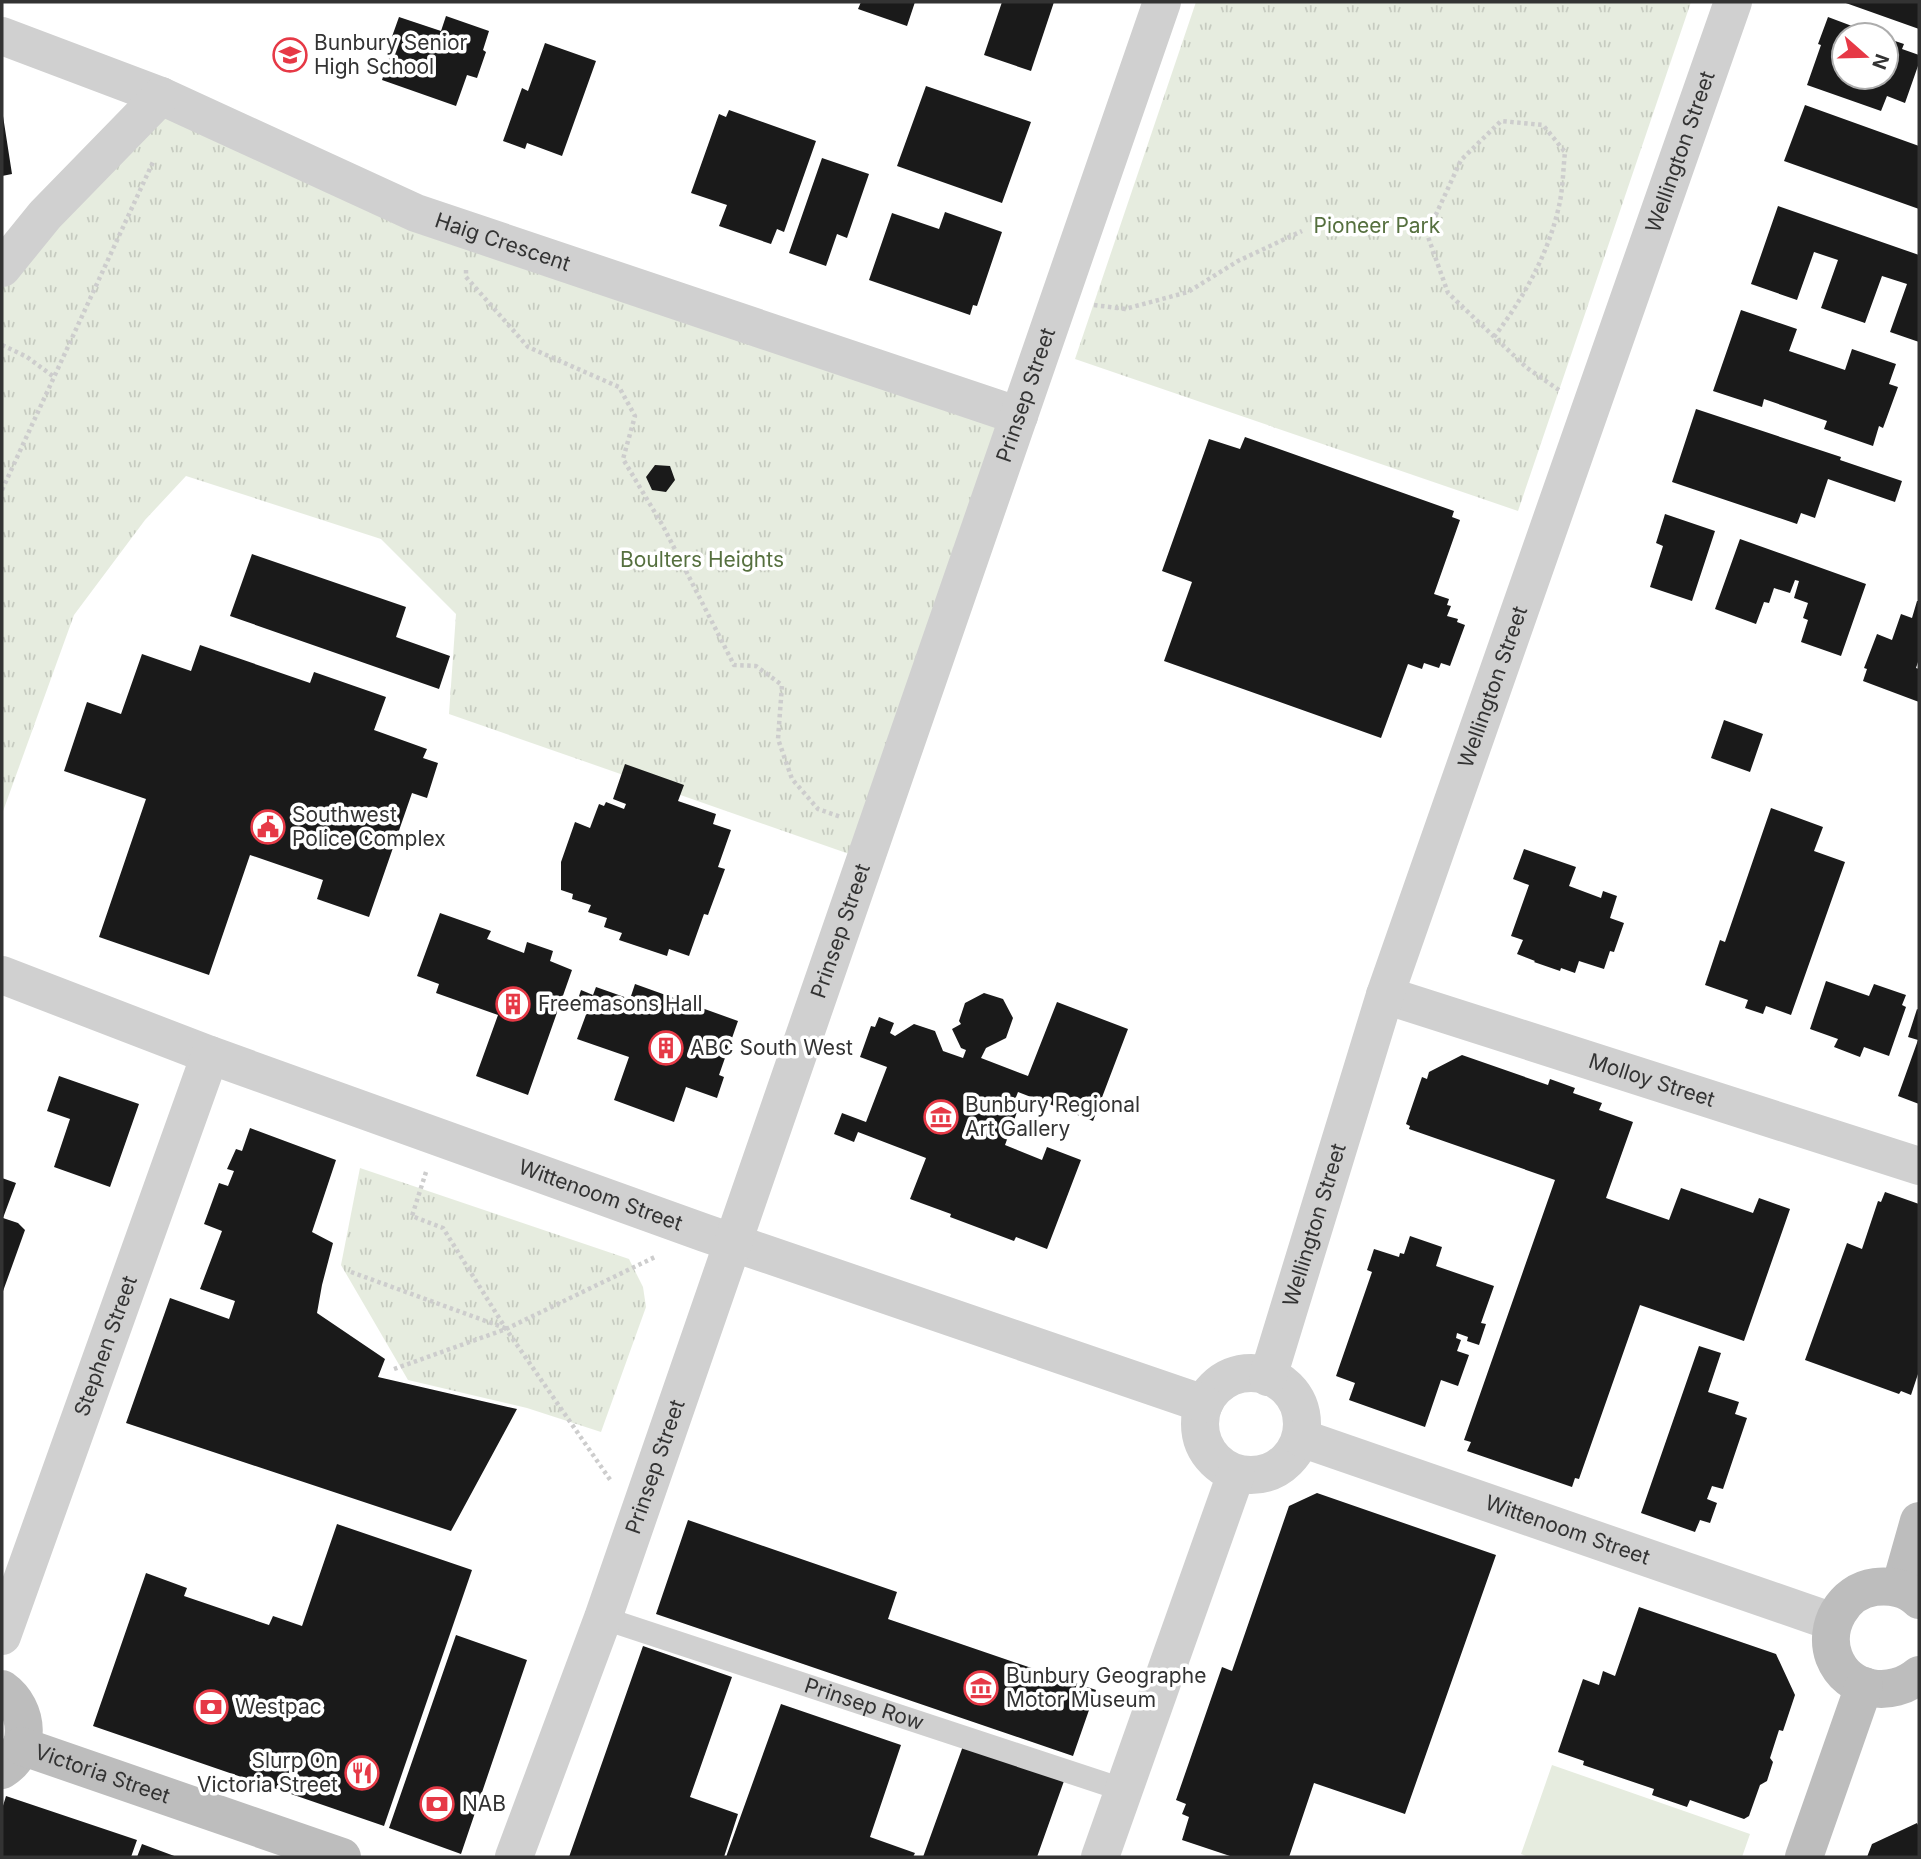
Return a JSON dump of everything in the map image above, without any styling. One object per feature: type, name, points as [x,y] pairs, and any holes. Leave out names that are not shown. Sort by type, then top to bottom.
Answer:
[{"type":"main road","points":[[1919,1521],[1910,1594],[1884,1585],[1853,1595],[1841,1607],[1833,1622],[1831,1640],[1834,1657],[1844,1672],[1858,1684],[1875,1690],[1892,1689],[1910,1683],[1919,1675]]},
{"type":"main road","points":[[1804,1857],[1864,1686]]},
{"type":"main road","points":[[2,1689],[18,1705],[23,1718],[24,1732],[11,1758]]},
{"type":"main road","name":"Victoria Street","points":[[11,1758],[342,1857]]},
{"type":"street","name":"Prinsep Street","points":[[514,1857],[603,1618],[719,1237],[876,830],[1162,2]]},
{"type":"street","name":"Wellington Street","points":[[1268,1377],[1385,995],[1733,2]]},
{"type":"street","name":"Haig Crescent","points":[[2,36],[161,96],[416,213],[1019,416]]},
{"type":"street","points":[[2,268],[45,215],[161,96]]},
{"type":"street","name":"Wittenoom Street","points":[[2,975],[438,1138],[1204,1404]]},
{"type":"street","name":"Molloy Street","points":[[1385,995],[1919,1166]]},
{"type":"street","name":"Stephen Street","points":[[2,1636],[210,1055]]},
{"type":"street","points":[[1257,1373],[1274,1378],[1288,1389],[1298,1404],[1303,1421],[1301,1438],[1282,1465],[1268,1473],[1252,1476],[1236,1474],[1221,1467],[1210,1456],[1202,1441],[1199,1425],[1204,1404],[1210,1393],[1223,1381],[1239,1374],[1257,1373]]},
{"type":"street","name":"Wittenoom Street","points":[[1301,1438],[1833,1622]]},
{"type":"street","points":[[1100,1857],[1236,1474]]},
{"type":"lane","name":"Prinsep Row","points":[[603,1618],[1124,1790]]},
{"type":"path","points":[[1494,337],[1514,310],[1543,260],[1559,205],[1565,152],[1543,125],[1501,121],[1461,160],[1427,234],[1448,293],[1494,337],[1527,368],[1589,410]]},
{"type":"path","points":[[2,490],[151,164],[161,154]]},
{"type":"path","points":[[465,230],[466,277],[528,347],[619,387],[635,416],[623,459],[663,526],[734,665],[756,666],[782,685],[778,738],[792,779],[818,809],[876,830]]},
{"type":"path","points":[[1059,300],[1125,309],[1188,292],[1238,261],[1302,231]]},
{"type":"path","points":[[2,345],[27,357],[54,377]]},
{"type":"path","points":[[438,1138],[412,1216],[443,1228],[506,1329],[613,1485]]},
{"type":"path","points":[[394,1369],[506,1329],[719,1237]]},
{"type":"path","points":[[351,1272],[506,1329]]},
{"type":"green space","name":"Pioneer Park","points":[[1196,2],[1691,2],[1518,511],[1075,359]]},
{"type":"green space","name":"Boulters Heights","points":[[161,96],[1008,426],[855,856],[449,714],[456,614],[381,539],[186,476],[145,520],[74,615],[2,814],[2,268]]},
{"type":"green space","points":[[360,1168],[629,1259],[643,1287],[646,1307],[601,1432],[527,1408],[408,1380],[341,1265]]},
{"type":"green space","points":[[1552,1765],[1750,1834],[1742,1857],[1529,1857],[1521,1854]]},
{"type":"building","points":[[861,2],[915,2],[907,26],[858,9]]},
{"type":"building","points":[[1002,2],[1054,2],[1031,71],[984,55]]},
{"type":"building","points":[[1843,2],[1919,2],[1919,29]]},
{"type":"building","points":[[446,16],[489,31],[483,50],[486,52],[477,78],[467,75],[456,106],[382,80],[393,46],[389,45],[399,17],[441,31]]},
{"type":"building","points":[[1828,17],[1839,21],[1830,21],[1830,91],[1900,91],[1900,43],[1904,44],[1902,49],[1919,55],[1919,63],[1905,103],[1887,96],[1881,111],[1807,85],[1821,45],[1818,44]]},
{"type":"building","points":[[545,43],[596,61],[562,156],[527,143],[525,149],[503,141],[522,88],[528,91]]},
{"type":"building","points":[[926,86],[1031,122],[1002,203],[897,166]]},
{"type":"building","points":[[1805,105],[1919,146],[1919,209],[1784,161]]},
{"type":"building","points":[[729,110],[816,141],[784,232],[777,229],[771,244],[719,226],[727,205],[691,193],[719,114],[726,117]]},
{"type":"building","points":[[2,116],[12,174],[2,176]]},
{"type":"building","points":[[822,158],[869,174],[847,238],[837,234],[826,266],[789,253]]},
{"type":"building","points":[[1778,206],[1919,255],[1919,342],[1890,332],[1907,284],[1882,276],[1865,323],[1821,308],[1838,260],[1814,252],[1797,300],[1751,284]]},
{"type":"building","points":[[945,212],[1002,232],[977,306],[973,305],[970,315],[869,280],[892,213],[939,229]]},
{"type":"building","points":[[1741,310],[1797,329],[1789,351],[1845,370],[1852,349],[1896,364],[1889,384],[1898,387],[1883,428],[1879,426],[1873,446],[1824,429],[1827,421],[1764,399],[1762,407],[1713,391]]},
{"type":"building","points":[[1696,409],[1841,457],[1840,460],[1902,481],[1895,502],[1828,479],[1815,518],[1801,513],[1797,524],[1672,482]]},
{"type":"building","points":[[1245,437],[1454,511],[1452,517],[1460,520],[1434,594],[1449,599],[1447,605],[1451,606],[1447,616],[1458,619],[1457,622],[1465,625],[1450,666],[1441,663],[1439,668],[1424,663],[1422,669],[1408,664],[1381,738],[1164,661],[1192,582],[1162,571],[1209,439],[1240,449]]},
{"type":"building","points":[[655,465],[670,466],[675,480],[666,492],[652,490],[646,477]]},
{"type":"building","points":[[1665,514],[1715,531],[1692,601],[1650,587],[1663,546],[1656,543]]},
{"type":"building","points":[[1740,539],[1866,584],[1841,656],[1801,642],[1808,620],[1803,618],[1808,603],[1794,598],[1799,581],[1795,580],[1790,593],[1774,588],[1769,603],[1764,602],[1756,624],[1715,609]]},
{"type":"building","points":[[252,554],[406,607],[396,637],[450,656],[439,689],[230,616]]},
{"type":"building","points":[[1917,601],[1919,659],[1916,668],[1919,669],[1919,702],[1863,681],[1867,669],[1864,668],[1877,634],[1892,640],[1901,614],[1912,618]]},
{"type":"building","name":"Southwest Police Complex","points":[[200,645],[310,683],[314,672],[386,697],[374,730],[427,749],[423,758],[438,763],[427,798],[412,793],[369,917],[317,899],[323,880],[250,855],[209,975],[99,937],[146,799],[64,771],[87,702],[121,714],[142,654],[191,671]]},
{"type":"building","points":[[1724,720],[1763,734],[1750,772],[1711,758]]},
{"type":"building","points":[[625,764],[684,785],[678,801],[716,814],[713,824],[731,830],[718,867],[725,869],[708,915],[704,914],[689,956],[669,949],[667,956],[619,940],[622,933],[604,927],[607,918],[588,912],[591,905],[572,899],[573,894],[561,890],[561,862],[575,822],[590,828],[599,804],[604,806],[606,802],[624,809],[626,804],[613,799]]},
{"type":"building","points":[[1771,808],[1823,827],[1814,851],[1845,862],[1791,1015],[1766,1006],[1763,1014],[1745,1008],[1748,1000],[1705,985],[1720,940],[1725,942]]},
{"type":"building","points":[[1524,849],[1576,867],[1569,886],[1601,898],[1603,891],[1617,896],[1610,918],[1624,923],[1614,952],[1610,951],[1604,969],[1579,961],[1575,973],[1561,968],[1560,971],[1517,954],[1523,940],[1511,936],[1529,885],[1513,879]]},
{"type":"building","name":"Freemasons Hall","points":[[440,913],[491,931],[487,939],[524,953],[527,942],[553,951],[550,961],[572,970],[528,1095],[476,1076],[498,1015],[436,993],[439,984],[417,976]]},
{"type":"building","points":[[1826,981],[1869,996],[1874,984],[1906,995],[1902,1005],[1906,1007],[1889,1056],[1864,1047],[1860,1057],[1834,1047],[1838,1039],[1810,1029]]},
{"type":"building","name":"ABC South West","points":[[635,984],[738,1021],[719,1075],[724,1077],[717,1098],[686,1087],[674,1122],[614,1100],[629,1057],[577,1039],[587,1012],[575,1008],[581,990],[593,995],[596,987],[630,999]]},
{"type":"building","name":"Bunbury Regional Art Gallery","points":[[984,993],[1003,999],[1013,1018],[1006,1038],[986,1048],[981,1058],[1028,1076],[1057,1002],[1128,1029],[1093,1121],[1018,1092],[1011,1110],[1017,1112],[1005,1145],[1042,1160],[1047,1147],[1081,1160],[1047,1249],[1016,1237],[1014,1241],[910,1199],[926,1158],[858,1132],[854,1142],[834,1134],[842,1113],[866,1122],[887,1067],[860,1057],[871,1026],[875,1027],[879,1017],[894,1023],[890,1033],[895,1036],[914,1024],[935,1031],[943,1051],[963,1058],[966,1050],[961,1048],[952,1029],[961,1024],[959,1021],[965,1003]]},
{"type":"building","points":[[1917,1009],[1919,1010],[1919,1104],[1898,1096],[1918,1040],[1908,1037]]},
{"type":"building","points":[[1462,1055],[1548,1085],[1550,1079],[1575,1088],[1573,1093],[1602,1103],[1599,1110],[1633,1122],[1606,1198],[1669,1220],[1681,1188],[1753,1213],[1759,1198],[1790,1209],[1744,1341],[1640,1305],[1579,1479],[1575,1478],[1572,1487],[1467,1451],[1471,1442],[1464,1440],[1555,1180],[1409,1129],[1410,1126],[1406,1124],[1422,1077],[1427,1079],[1429,1072]]},
{"type":"building","points":[[59,1076],[139,1104],[110,1187],[54,1167],[70,1119],[47,1111]]},
{"type":"building","points":[[250,1128],[336,1160],[312,1232],[333,1243],[317,1313],[385,1359],[378,1377],[517,1409],[451,1531],[126,1423],[170,1298],[229,1319],[235,1301],[200,1289],[222,1231],[204,1224],[219,1183],[228,1186],[234,1171],[227,1169],[236,1149],[242,1151]]},
{"type":"building","points":[[2,1178],[16,1183],[3,1218],[18,1223],[25,1230],[2,1294]]},
{"type":"building","points":[[1885,1192],[1919,1204],[1919,1371],[1911,1395],[1901,1391],[1899,1394],[1805,1360],[1847,1243],[1862,1249],[1878,1201],[1881,1202]]},
{"type":"building","points":[[1410,1236],[1442,1247],[1436,1266],[1494,1286],[1481,1323],[1486,1324],[1479,1345],[1467,1341],[1468,1337],[1457,1333],[1456,1338],[1461,1340],[1457,1351],[1469,1355],[1458,1386],[1441,1380],[1425,1427],[1349,1400],[1355,1383],[1336,1376],[1372,1272],[1367,1270],[1374,1249],[1399,1257],[1400,1253],[1404,1254]]},
{"type":"building","points":[[1699,1346],[1721,1353],[1708,1392],[1739,1402],[1735,1414],[1747,1418],[1723,1489],[1712,1486],[1707,1499],[1717,1503],[1710,1523],[1700,1520],[1695,1532],[1641,1513]]},
{"type":"building","points":[[1317,1493],[1496,1555],[1405,1814],[1314,1783],[1289,1857],[1233,1857],[1182,1840],[1189,1817],[1182,1814],[1186,1804],[1176,1800],[1222,1667],[1232,1671],[1289,1506]]},
{"type":"building","points":[[688,1520],[897,1592],[888,1619],[1096,1690],[1073,1756],[656,1614]]},
{"type":"building","points":[[337,1524],[472,1570],[384,1826],[93,1726],[146,1573],[187,1588],[184,1596],[269,1625],[273,1616],[302,1626]]},
{"type":"building","points":[[1639,1607],[1776,1654],[1795,1695],[1783,1731],[1779,1730],[1770,1758],[1773,1762],[1767,1781],[1760,1785],[1749,1816],[1744,1819],[1690,1800],[1687,1807],[1652,1795],[1654,1789],[1583,1765],[1584,1761],[1558,1752],[1583,1679],[1599,1685],[1603,1671],[1615,1676]]},
{"type":"building","points":[[456,1635],[527,1660],[461,1854],[389,1828]]},
{"type":"building","points":[[643,1646],[732,1677],[690,1797],[738,1814],[724,1857],[569,1857]]},
{"type":"building","points":[[781,1704],[901,1745],[870,1837],[915,1853],[913,1857],[726,1857]]},
{"type":"building","points":[[963,1746],[1064,1781],[1037,1857],[923,1857]]},
{"type":"building","points":[[6,1796],[137,1840],[131,1857],[2,1857],[2,1809]]},
{"type":"building","points":[[1917,1823],[1919,1857],[1867,1857],[1872,1844]]},
{"type":"building","points":[[142,1844],[177,1857],[137,1857]]},
{"type":"place","name":"Bunbury Senior High School","points":[[290,55]]},
{"type":"place","name":"Southwest Police Complex","points":[[268,827]]},
{"type":"place","name":"Freemasons Hall","points":[[513,1004]]},
{"type":"place","name":"ABC South West","points":[[666,1048]]},
{"type":"place","name":"Bunbury Regional Art Gallery","points":[[941,1117]]},
{"type":"place","name":"Bunbury Geographe Motor Museum","points":[[981,1688]]},
{"type":"place","name":"Westpac","points":[[211,1707]]},
{"type":"place","name":"Slurp On Victoria Street","points":[[362,1773]]},
{"type":"place","name":"NAB","points":[[437,1804]]}]
